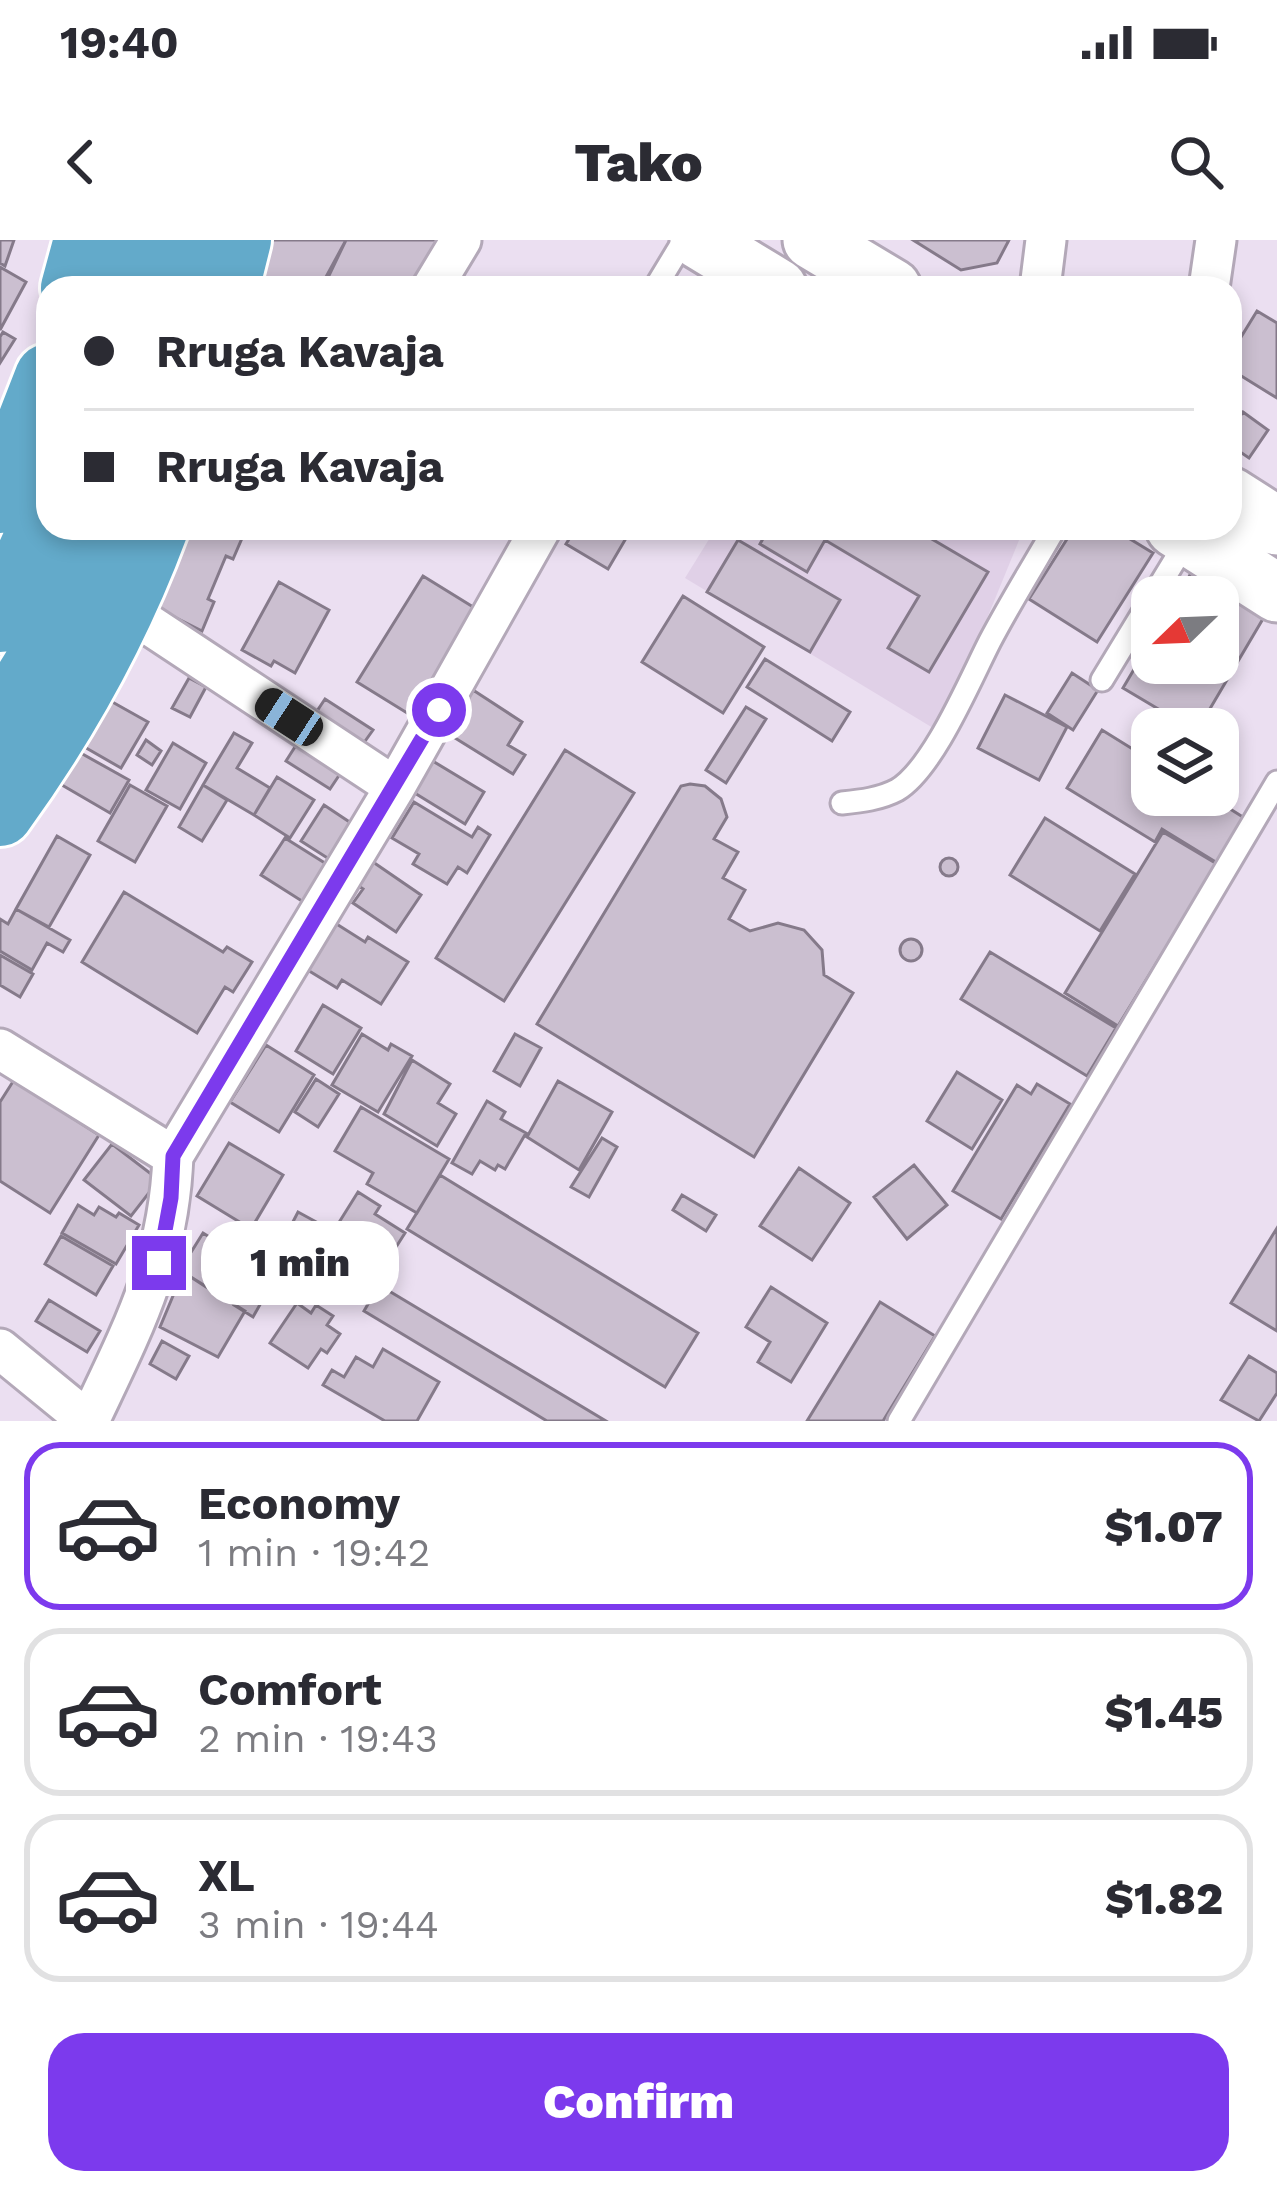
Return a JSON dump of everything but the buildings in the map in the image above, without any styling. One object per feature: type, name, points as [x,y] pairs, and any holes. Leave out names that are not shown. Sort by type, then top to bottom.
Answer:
[{"type":"highway","points":[[77,276],[87,240]]},
{"type":"highway","points":[[127,276],[136,240]]},
{"type":"highway","points":[[180,276],[190,240]]},
{"type":"highway","points":[[229,276],[238,240]]},
{"type":"highway","points":[[0,500],[36,408]]},
{"type":"highway","points":[[0,725],[42,540]]},
{"type":"highway","points":[[20,639],[90,540]]},
{"type":"highway","points":[[0,813],[35,765],[94,666],[150,540]]},
{"type":"main road","points":[[699,240],[758,276]]},
{"type":"main road","points":[[812,240],[872,276]]},
{"type":"main road","points":[[1242,504],[1277,526]]},
{"type":"main road","points":[[1194,540],[1277,593]]},
{"type":"street","points":[[439,276],[461,240]]},
{"type":"street","points":[[1042,276],[1046,240]]},
{"type":"street","points":[[1211,276],[1216,240]]},
{"type":"street","points":[[0,1349],[89,1421],[159,1263],[173,1156],[395,787],[534,540]]},
{"type":"street","points":[[148,624],[395,787]]},
{"type":"street","points":[[0,1049],[173,1156]]},
{"type":"lane","points":[[662,276],[684,240]]},
{"type":"lane","points":[[842,803],[871,800],[898,789],[917,772],[1048,540]]},
{"type":"lane","points":[[1102,680],[1178,540]]},
{"type":"lane","points":[[899,1421],[1277,782]]},
{"type":"shaded area","points":[[709,540],[1019,540],[972,655],[933,728],[685,578]]},
{"type":"route","points":[[159,1263],[173,1156],[439,710]]}]
